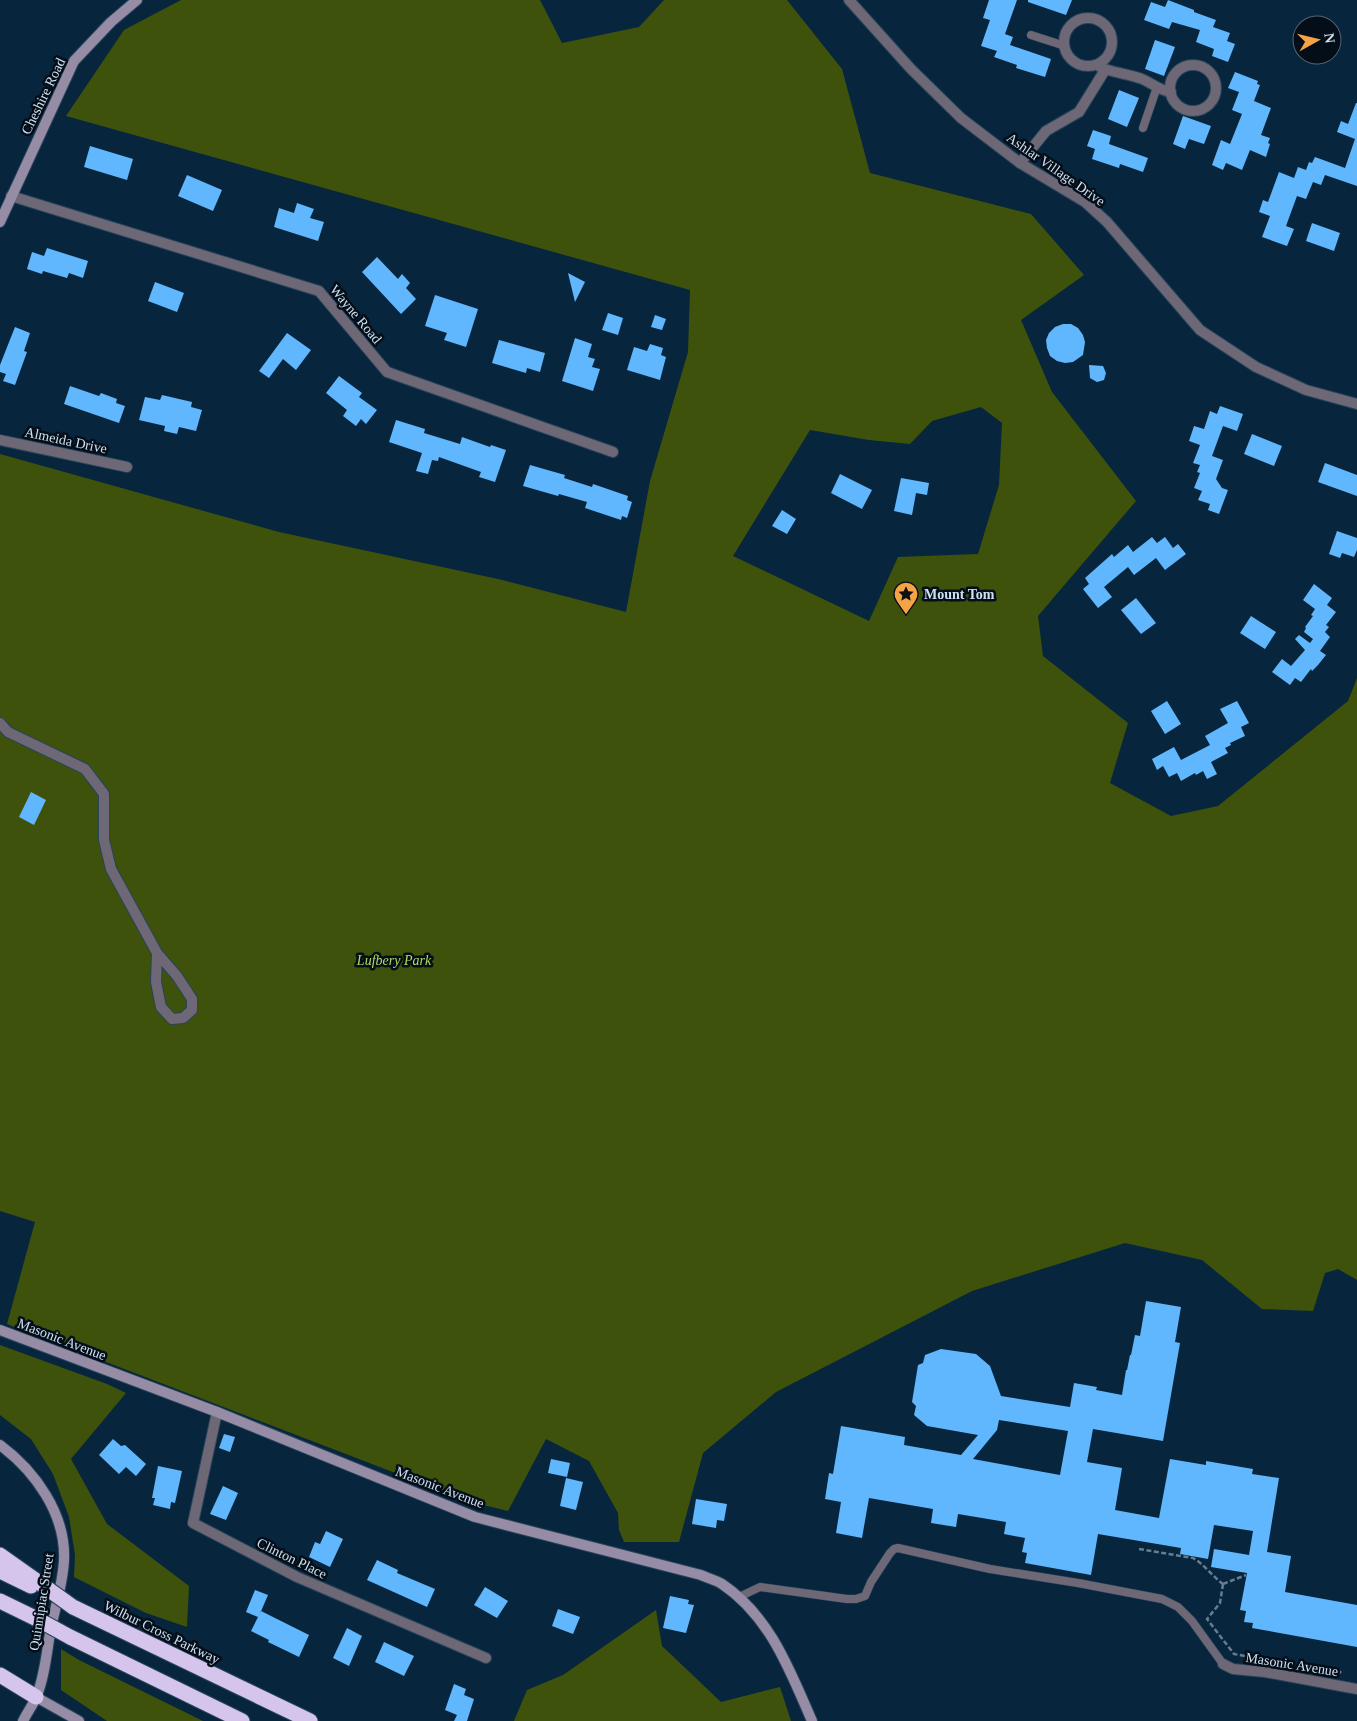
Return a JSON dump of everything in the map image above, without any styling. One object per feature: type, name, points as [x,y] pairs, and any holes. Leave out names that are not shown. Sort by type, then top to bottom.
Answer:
[{"type":"highway","points":[[0,1555],[40,1587]]},
{"type":"highway","name":"Wilbur Cross Parkway","points":[[0,1571],[40,1587],[73,1607],[310,1721]]},
{"type":"highway","points":[[0,1601],[242,1721]]},
{"type":"highway","points":[[0,1676],[36,1697]]},
{"type":"main road","name":"Cheshire Road","points":[[0,222],[74,60],[111,22],[137,0]]},
{"type":"main road","name":"Masonic Avenue","points":[[0,1330],[217,1412],[475,1517],[700,1575],[720,1583],[739,1597],[766,1626],[782,1654],[812,1721]]},
{"type":"main road","name":"Quinnipiac Street","points":[[0,1445],[24,1465],[46,1494],[59,1526],[64,1549],[62,1572],[36,1697],[23,1721]]},
{"type":"main road","points":[[36,1697],[79,1721]]},
{"type":"street","name":"Ashlar Village Drive","points":[[849,0],[911,69],[961,118],[1020,163],[1085,202],[1107,222],[1200,330],[1256,367],[1306,390],[1357,404]]},
{"type":"street","points":[[1020,163],[1046,131],[1079,112],[1101,67],[1110,53],[1112,45],[1110,30],[1098,19],[1082,18],[1069,27],[1065,34],[1065,46],[1070,58],[1076,63],[1084,66],[1101,67],[1118,71],[1142,79],[1164,91],[1171,92]]},
{"type":"street","points":[[1187,66],[1202,67],[1213,76],[1216,91],[1209,105],[1195,111],[1181,108],[1175,102],[1171,92],[1171,81],[1175,74],[1187,66]]},
{"type":"street","name":"Wayne Road","points":[[11,196],[320,291],[387,372],[613,452]]},
{"type":"street","name":"Almeida Drive","points":[[0,440],[127,467]]},
{"type":"street","points":[[0,723],[8,732],[85,769],[104,794],[104,840],[112,869],[157,953],[177,976],[192,999],[192,1010],[183,1018],[172,1019],[161,1008],[156,982],[157,953]]},
{"type":"street","name":"Clinton Place","points":[[217,1412],[194,1524],[297,1577],[486,1658]]},
{"type":"street","name":"Masonic Avenue","points":[[1223,1664],[1233,1668],[1357,1689]]},
{"type":"lane","points":[[1031,35],[1065,46]]},
{"type":"lane","points":[[1143,128],[1157,87]]},
{"type":"lane","points":[[739,1597],[760,1587],[856,1599],[865,1596],[871,1582],[890,1553],[898,1548],[990,1569],[1162,1599],[1178,1607],[1192,1621],[1223,1664]]},
{"type":"path","points":[[1139,1549],[1193,1558],[1223,1584]]},
{"type":"path","points":[[1223,1584],[1246,1575]]},
{"type":"path","points":[[1223,1584],[1220,1603],[1208,1619],[1234,1654],[1253,1658]]},
{"type":"path","points":[[1329,1672],[1337,1669],[1343,1674]]},
{"type":"green space","name":"Lufbery Park","points":[[181,0],[540,0],[562,43],[639,27],[664,0],[787,0],[842,69],[870,173],[1031,214],[1084,275],[1021,320],[1052,392],[1136,501],[1038,616],[1043,656],[1128,723],[1110,783],[1171,816],[1218,806],[1348,701],[1357,678],[1357,1280],[1338,1269],[1325,1273],[1313,1311],[1262,1309],[1202,1260],[1125,1243],[972,1291],[776,1392],[703,1453],[679,1542],[624,1542],[619,1530],[618,1513],[589,1461],[546,1439],[508,1511],[471,1502],[7,1324],[35,1222],[0,1211],[0,454],[279,532],[498,579],[626,612],[650,481],[688,352],[690,290],[66,116],[124,30]],"holes":[[[981,407],[1002,423],[999,485],[978,554],[898,557],[869,621],[733,556],[810,430],[869,440],[910,444],[932,421]]]},
{"type":"green space","points":[[0,1345],[107,1384],[126,1393],[71,1459],[107,1524],[189,1586],[187,1627],[146,1613],[74,1577],[75,1555],[69,1517],[53,1474],[31,1439],[0,1415]]},
{"type":"green space","points":[[656,1610],[662,1646],[721,1702],[780,1687],[791,1721],[514,1721],[527,1690],[563,1675]]},
{"type":"green space","points":[[61,1649],[79,1660],[203,1721],[107,1721],[61,1690]]},
{"type":"building","points":[[989,0],[1017,0],[1005,34],[1013,37],[1010,45],[1051,59],[1045,77],[1016,68],[1017,65],[994,57],[997,51],[981,46],[990,20],[983,18]]},
{"type":"building","points":[[1028,0],[1072,0],[1066,15],[1028,2]]},
{"type":"building","points":[[1168,0],[1216,20],[1213,27],[1230,33],[1227,41],[1235,44],[1228,62],[1212,56],[1214,49],[1196,42],[1200,30],[1172,22],[1169,29],[1144,20],[1151,2],[1165,7]]},
{"type":"building","points":[[1155,40],[1175,47],[1164,76],[1145,69]]},
{"type":"building","points":[[1235,72],[1258,81],[1257,84],[1260,85],[1254,101],[1271,108],[1261,135],[1270,138],[1268,143],[1270,144],[1266,157],[1250,150],[1242,170],[1226,163],[1223,170],[1212,165],[1221,140],[1230,144],[1242,114],[1232,110],[1239,92],[1228,88]]},
{"type":"building","points":[[1119,90],[1139,98],[1127,127],[1108,119]]},
{"type":"building","points":[[1356,103],[1357,186],[1325,175],[1321,185],[1313,182],[1306,199],[1297,196],[1286,226],[1294,229],[1287,246],[1262,237],[1270,216],[1259,212],[1263,200],[1268,202],[1279,172],[1294,178],[1298,167],[1306,170],[1309,162],[1312,163],[1315,157],[1345,168],[1355,139],[1337,132],[1341,121],[1348,124]]},
{"type":"building","points":[[1183,116],[1211,126],[1204,144],[1189,139],[1185,149],[1173,144]]},
{"type":"building","points":[[1093,130],[1111,136],[1109,144],[1148,158],[1143,172],[1120,164],[1119,168],[1092,159],[1095,149],[1087,146]]},
{"type":"building","points":[[90,146],[133,159],[127,180],[84,167]]},
{"type":"building","points":[[187,175],[222,190],[213,211],[178,196]]},
{"type":"building","points":[[297,203],[314,209],[310,218],[324,222],[318,241],[274,227],[279,208],[294,213]]},
{"type":"building","points":[[1312,223],[1340,233],[1334,251],[1306,241]]},
{"type":"building","points":[[47,248],[88,261],[83,278],[69,273],[67,278],[43,271],[42,274],[27,269],[32,252],[44,256]]},
{"type":"building","points":[[377,257],[398,279],[402,274],[410,283],[406,288],[416,299],[401,314],[362,272]]},
{"type":"building","points":[[568,273],[585,282],[575,302]]},
{"type":"building","points":[[155,282],[184,293],[177,312],[148,301]]},
{"type":"building","points":[[435,295],[478,309],[466,347],[444,340],[447,333],[425,326]]},
{"type":"building","points":[[608,313],[623,318],[618,335],[602,330]]},
{"type":"building","points":[[655,315],[666,319],[662,330],[651,327]]},
{"type":"building","points":[[1071,324],[1078,328],[1085,342],[1083,355],[1073,362],[1057,361],[1050,356],[1047,348],[1046,340],[1049,333],[1055,327]]},
{"type":"building","points":[[15,327],[30,333],[24,351],[27,352],[15,385],[3,381],[6,374],[0,372],[0,365]]},
{"type":"building","points":[[287,333],[311,350],[296,370],[283,359],[269,378],[259,371]]},
{"type":"building","points":[[575,338],[592,344],[588,357],[595,359],[592,367],[600,369],[593,391],[562,381]]},
{"type":"building","points":[[499,340],[545,353],[540,372],[527,368],[526,373],[492,363]]},
{"type":"building","points":[[650,344],[663,348],[661,355],[666,357],[660,380],[627,370],[634,347],[647,351]]},
{"type":"building","points":[[1089,365],[1103,366],[1106,373],[1104,380],[1097,382],[1090,378]]},
{"type":"building","points":[[339,376],[362,393],[359,397],[377,410],[366,424],[361,419],[356,426],[343,416],[347,410],[326,393]]},
{"type":"building","points":[[70,386],[99,396],[101,393],[117,399],[116,403],[125,406],[119,423],[64,404]]},
{"type":"building","points":[[162,395],[192,402],[191,407],[202,410],[196,431],[179,427],[177,434],[164,431],[165,426],[139,420],[145,397],[160,400]]},
{"type":"building","points":[[1220,406],[1243,414],[1237,431],[1223,426],[1212,456],[1223,460],[1216,479],[1222,488],[1228,490],[1219,514],[1208,510],[1210,504],[1198,500],[1202,491],[1194,488],[1200,473],[1197,472],[1200,465],[1193,463],[1200,445],[1189,441],[1194,426],[1204,429],[1210,411],[1217,414]]},
{"type":"building","points":[[396,420],[425,429],[424,433],[460,444],[462,437],[490,447],[491,445],[506,450],[495,482],[479,477],[481,472],[439,457],[438,461],[432,460],[428,474],[416,471],[422,453],[389,442]]},
{"type":"building","points":[[1252,434],[1282,446],[1274,466],[1244,454]]},
{"type":"building","points":[[1325,463],[1357,475],[1357,496],[1318,482]]},
{"type":"building","points":[[530,465],[565,475],[564,478],[592,487],[593,484],[628,496],[627,500],[632,502],[627,518],[622,516],[621,520],[585,508],[587,502],[523,486]]},
{"type":"building","points":[[840,474],[872,490],[862,509],[831,493]]},
{"type":"building","points":[[901,478],[929,483],[927,495],[916,493],[912,515],[894,511]]},
{"type":"building","points":[[782,510],[796,519],[787,534],[772,526]]},
{"type":"building","points":[[1337,531],[1357,538],[1357,550],[1354,557],[1342,553],[1340,558],[1329,554]]},
{"type":"building","points":[[1152,537],[1157,543],[1165,537],[1173,548],[1178,544],[1186,554],[1165,570],[1156,558],[1134,575],[1128,567],[1104,587],[1112,597],[1098,608],[1083,589],[1089,584],[1085,578],[1112,554],[1114,557],[1128,545],[1133,552]]},
{"type":"building","points":[[1314,584],[1332,598],[1327,605],[1336,612],[1326,625],[1329,627],[1325,632],[1330,637],[1320,651],[1326,655],[1301,682],[1295,678],[1290,685],[1272,672],[1282,659],[1291,666],[1305,650],[1295,639],[1299,635],[1310,643],[1313,639],[1304,632],[1315,609],[1303,600]]},
{"type":"building","points":[[1136,598],[1156,623],[1141,634],[1121,610]]},
{"type":"building","points":[[1251,616],[1276,632],[1265,649],[1240,633]]},
{"type":"building","points":[[1167,701],[1181,724],[1165,734],[1151,711]]},
{"type":"building","points":[[1237,701],[1249,723],[1241,727],[1245,736],[1230,743],[1231,745],[1225,748],[1228,753],[1211,762],[1217,774],[1207,779],[1203,771],[1181,781],[1177,773],[1169,777],[1163,766],[1157,770],[1152,759],[1174,747],[1181,760],[1210,745],[1205,736],[1228,723],[1220,709]]},
{"type":"building","points":[[31,792],[46,800],[34,825],[19,817]]},
{"type":"building","points":[[1146,1301],[1181,1307],[1175,1342],[1180,1343],[1163,1441],[1093,1429],[1087,1462],[1122,1468],[1115,1510],[1159,1518],[1170,1459],[1206,1465],[1206,1461],[1253,1469],[1252,1474],[1279,1478],[1267,1552],[1291,1556],[1285,1592],[1357,1605],[1357,1647],[1252,1628],[1253,1623],[1244,1622],[1246,1611],[1240,1610],[1247,1573],[1211,1567],[1214,1549],[1249,1555],[1253,1531],[1214,1525],[1208,1559],[1180,1554],[1181,1548],[1098,1534],[1091,1575],[1025,1563],[1027,1553],[1022,1552],[1025,1538],[1004,1534],[1006,1522],[958,1514],[956,1527],[931,1523],[933,1509],[869,1498],[862,1538],[836,1533],[841,1502],[825,1499],[829,1473],[833,1474],[841,1426],[905,1437],[904,1445],[961,1455],[978,1435],[927,1426],[914,1415],[916,1406],[912,1402],[918,1365],[923,1363],[925,1355],[941,1349],[976,1354],[990,1366],[1001,1396],[1070,1407],[1074,1383],[1097,1387],[1096,1390],[1122,1395],[1135,1335],[1140,1336]],"holes":[[[999,1420],[1068,1431],[1060,1475],[973,1459],[997,1430]]]},
{"type":"building","points":[[224,1434],[235,1437],[230,1452],[219,1448]]},
{"type":"building","points":[[113,1439],[121,1446],[125,1445],[146,1464],[136,1476],[126,1467],[119,1474],[99,1455]]},
{"type":"building","points":[[551,1459],[570,1463],[567,1477],[548,1473]]},
{"type":"building","points":[[158,1466],[182,1471],[175,1503],[171,1502],[170,1509],[153,1505],[155,1498],[152,1498]]},
{"type":"building","points":[[566,1478],[583,1482],[576,1510],[560,1506]]},
{"type":"building","points":[[223,1486],[238,1493],[226,1520],[210,1514]]},
{"type":"building","points":[[696,1499],[727,1504],[724,1521],[717,1520],[716,1528],[692,1524]]},
{"type":"building","points":[[326,1531],[343,1539],[330,1567],[309,1557],[315,1542],[320,1544]]},
{"type":"building","points":[[377,1560],[398,1570],[397,1573],[435,1589],[427,1607],[367,1580]]},
{"type":"building","points":[[485,1587],[508,1601],[497,1618],[474,1605]]},
{"type":"building","points":[[255,1590],[268,1595],[261,1611],[309,1635],[299,1657],[268,1642],[269,1640],[251,1631],[258,1617],[246,1612]]},
{"type":"building","points":[[670,1596],[689,1600],[688,1604],[694,1605],[686,1633],[663,1628]]},
{"type":"building","points":[[558,1609],[580,1617],[573,1634],[552,1626]]},
{"type":"building","points":[[347,1628],[362,1636],[349,1666],[333,1658]]},
{"type":"building","points":[[384,1642],[414,1656],[404,1676],[375,1662]]},
{"type":"building","points":[[454,1684],[466,1689],[464,1695],[474,1699],[467,1721],[454,1721],[457,1715],[445,1710]]},
{"type":"place","name":"Mount Tom","points":[[906,615]]}]
